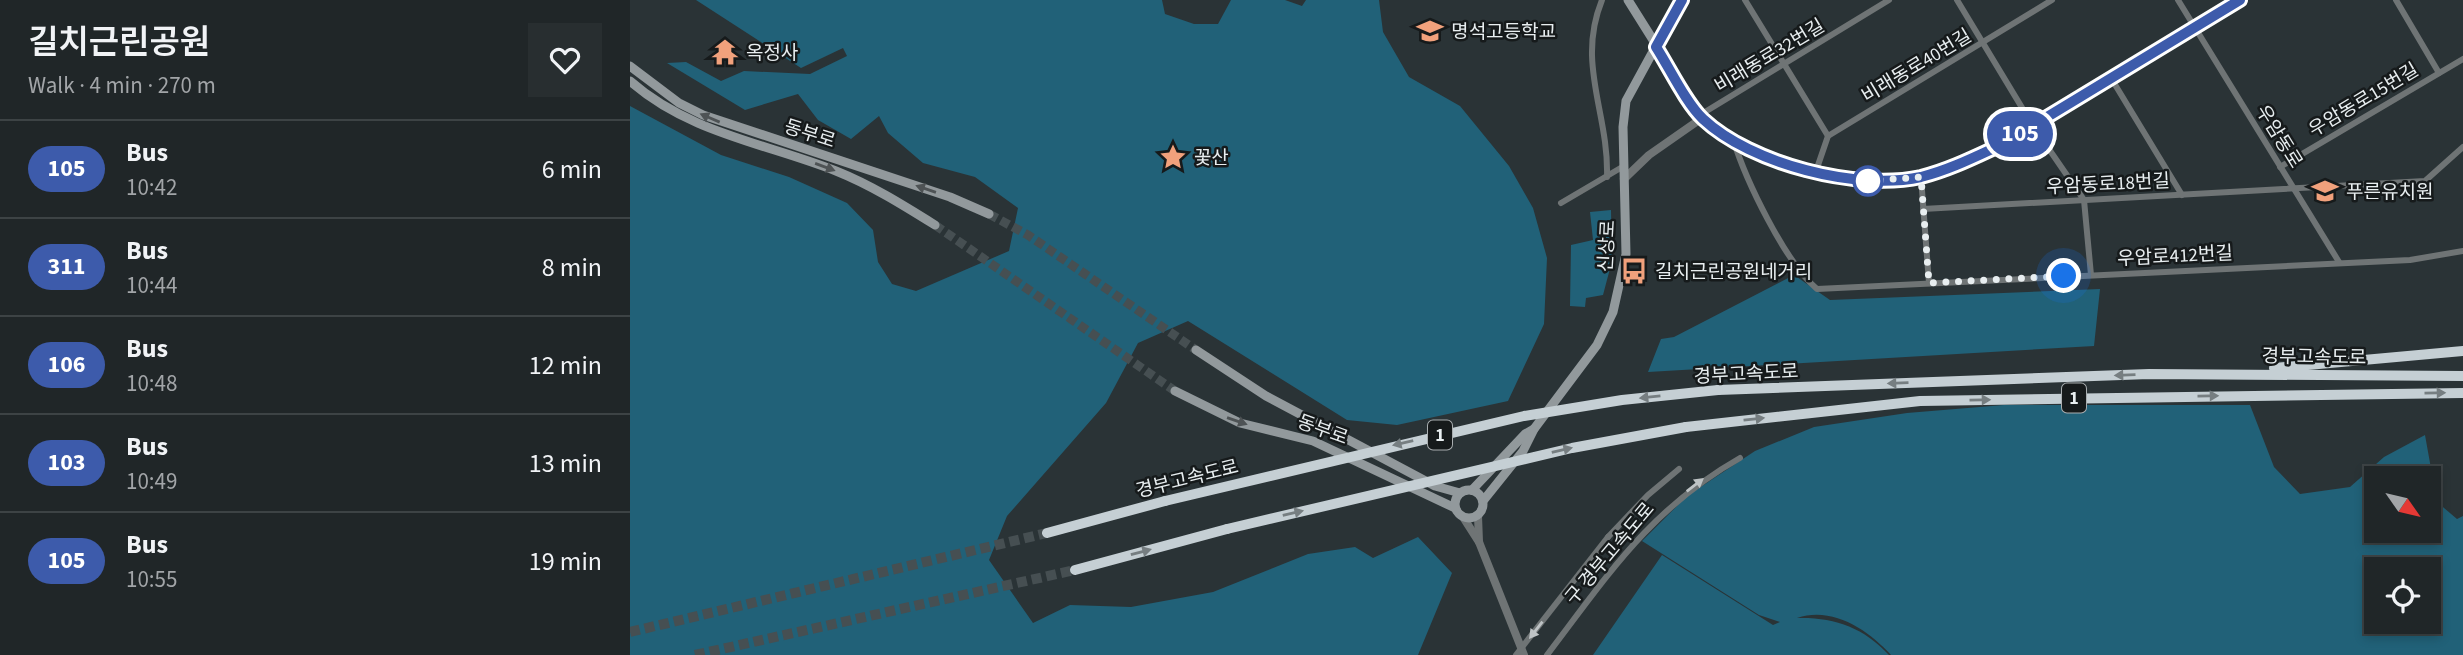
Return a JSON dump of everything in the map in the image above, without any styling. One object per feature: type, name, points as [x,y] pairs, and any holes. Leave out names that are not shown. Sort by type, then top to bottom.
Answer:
[{"type":"highway","points":[[2207,373],[2463,351]]},
{"type":"highway","name":"경부고속도로","points":[[1047,533],[1165,500],[1524,416],[1622,400],[1718,390],[2207,373],[2463,376]]},
{"type":"highway","name":"경부고속도로","points":[[1075,570],[1227,529],[1572,448],[1686,427],[1920,401],[2463,393]]},
{"type":"main road","points":[[1628,0],[1701,117],[1733,139],[1783,162],[1815,172],[1871,182],[1921,177],[1962,163],[2033,126],[2240,0]]},
{"type":"main road","name":"신상로","points":[[1534,429],[1597,345],[1613,312],[1626,254],[1623,127],[1626,101],[1656,47]]},
{"type":"main road","name":"동부로","points":[[630,66],[679,103],[702,115],[950,197],[989,214]]},
{"type":"main road","name":"동부로","points":[[630,81],[676,113],[702,126],[836,171],[890,197],[935,225]]},
{"type":"main road","name":"동부로","points":[[1196,350],[1266,396],[1435,486],[1460,494]]},
{"type":"main road","name":"동부로","points":[[1175,391],[1240,422],[1313,441],[1455,508]]},
{"type":"main road","points":[[1534,429],[1523,451],[1483,501],[1478,516],[1463,517],[1455,508],[1460,494],[1472,490],[1525,434],[1534,429]]},
{"type":"main road","points":[[1472,490],[1483,501]]},
{"type":"street","points":[[1602,0],[1591,51],[1593,88],[1608,152],[1607,177]]},
{"type":"street","points":[[1656,47],[1682,0]]},
{"type":"street","points":[[1745,0],[1828,136],[1815,172]]},
{"type":"street","name":"비래동로32번길","points":[[1701,117],[1889,0]]},
{"type":"street","points":[[1956,0],[2033,126],[2084,200],[2091,275]]},
{"type":"street","name":"비래동로40번길","points":[[1828,136],[2052,0]]},
{"type":"street","name":"우암동로","points":[[2178,0],[2339,262]]},
{"type":"street","points":[[2396,0],[2440,73]]},
{"type":"street","name":"우암동로15번길","points":[[2280,167],[2463,59]]},
{"type":"street","points":[[2111,78],[2182,195]]},
{"type":"street","points":[[1624,179],[1649,155],[1701,117]]},
{"type":"street","name":"우암로412번길","points":[[1733,139],[1740,160],[1780,239],[1803,277],[1817,289],[2435,258],[2463,251]]},
{"type":"street","name":"우암동로18번길","points":[[1923,209],[2425,181],[2463,147]]},
{"type":"street","points":[[1560,203],[1624,166]]},
{"type":"street","points":[[1921,177],[1929,283]]},
{"type":"street","name":"구 경부고속도로","points":[[1546,655],[1628,549],[1671,504],[1704,478],[1740,458]]},
{"type":"street","name":"구 경부고속도로","points":[[1516,655],[1608,537],[1648,495],[1679,469]]},
{"type":"street","points":[[1478,516],[1479,542]]},
{"type":"street","points":[[1463,517],[1479,542],[1524,655]]},
{"type":"shaded area","points":[[696,0],[1162,0],[1165,14],[1194,24],[1218,24],[1231,0],[1285,0],[1302,6],[1306,0],[1379,0],[1383,32],[1409,77],[1460,106],[1509,166],[1533,208],[1547,258],[1544,324],[1508,401],[1397,425],[1347,420],[1188,321],[1138,343],[1106,403],[1007,516],[989,560],[1033,623],[1070,605],[1131,607],[1213,592],[1308,554],[1355,547],[1373,558],[1418,537],[1452,573],[1418,655],[630,655],[630,106],[721,155],[789,177],[847,203],[873,230],[878,262],[892,284],[916,291],[1009,251],[1018,208],[975,177],[923,163],[888,133],[879,116],[851,139],[818,120],[798,94],[745,110],[667,63],[686,62],[721,81],[744,71],[810,74],[847,56],[843,48],[801,68]]},
{"type":"shaded area","points":[[1611,210],[1612,261],[1603,295],[1586,298],[1585,307],[1570,306],[1571,245],[1593,240],[1590,212]]},
{"type":"shaded area","points":[[1794,275],[1830,300],[2100,289],[2094,346],[1648,372],[1661,339],[1674,337]]},
{"type":"shaded area","points":[[2004,405],[2250,405],[2274,467],[2300,494],[2350,487],[2364,475],[2364,543],[2441,543],[2441,505],[2457,519],[2463,516],[2463,655],[1891,655],[1872,637],[1849,623],[1824,615],[1810,615],[1797,618],[1823,619],[1847,626],[1869,637],[1889,655],[1593,655],[1662,555],[1773,625],[1780,622],[1759,615],[1642,541],[1687,496],[1755,451],[1814,427],[1907,413]]},
{"type":"shaded area","points":[[2425,435],[2431,466],[2374,466],[2384,457]]},
{"type":"tunnel","points":[[989,214],[1028,235],[1196,350]]},
{"type":"tunnel","points":[[935,225],[1175,391]]},
{"type":"tunnel","points":[[630,632],[1047,533]]},
{"type":"tunnel","points":[[695,655],[1075,570]]},
{"type":"bus line","name":"105","points":[[1682,0],[1656,47],[1702,118],[1733,139],[1783,162],[1815,172],[1871,182],[1921,177],[1962,163],[2001,145],[2240,0]]},
{"type":"place","name":"명석고등학교","points":[[1430,31]]},
{"type":"place","name":"옥정사","points":[[725,52]]},
{"type":"place","name":"꽃산","points":[[1173,157]]},
{"type":"place","name":"푸른유치원","points":[[2325,191]]},
{"type":"place","name":"길치근린공원네거리","points":[[1634,271]]},
{"type":"route","points":[[1868,181],[1921,177],[1929,283],[2064,276]]}]
